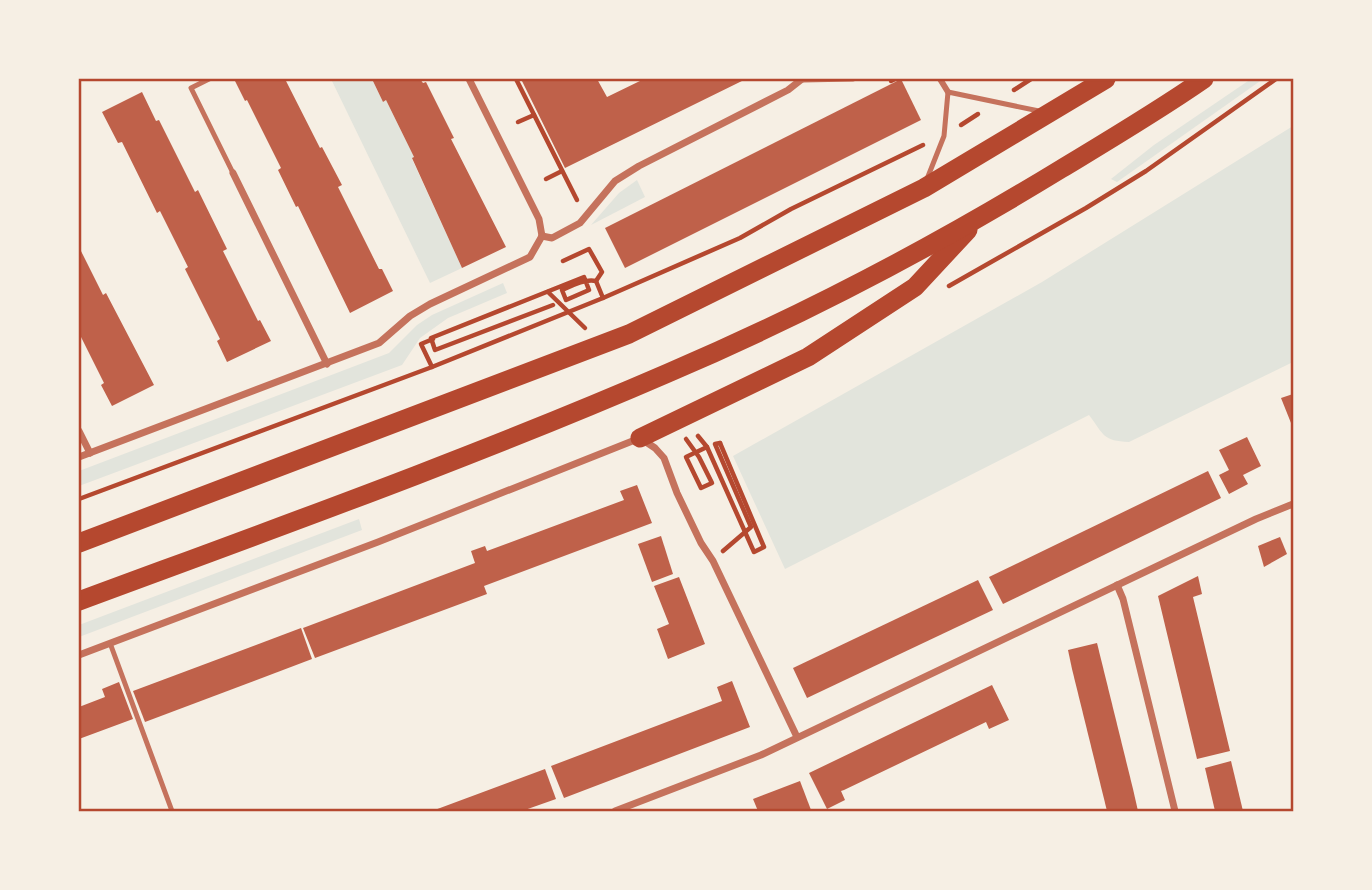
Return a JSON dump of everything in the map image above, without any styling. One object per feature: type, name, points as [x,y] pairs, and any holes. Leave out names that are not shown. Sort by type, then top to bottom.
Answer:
[{"type":"highway","points":[[79,543],[628,334],[924,188],[1106,79]]},
{"type":"highway","points":[[79,601],[383,487],[668,373],[817,305],[978,219],[1165,106],[1204,79]]},
{"type":"highway","points":[[640,438],[808,357],[836,339],[915,287],[978,219]]},
{"type":"street","points":[[79,457],[379,343],[410,316],[430,304],[530,257],[542,236],[539,219],[469,79]]},
{"type":"street","points":[[542,236],[552,238],[580,223],[615,181],[639,166],[803,79]]},
{"type":"street","points":[[940,79],[948,92]]},
{"type":"street","points":[[233,173],[327,363]]},
{"type":"street","points":[[79,431],[90,453]]},
{"type":"street","points":[[79,655],[378,542],[640,438],[664,458],[677,493],[701,543],[713,561],[797,737]]},
{"type":"street","points":[[615,811],[761,755],[1256,519],[1293,504]]},
{"type":"street","points":[[1117,585],[1123,598],[1175,811]]},
{"type":"lane","points":[[209,79],[191,88],[233,173]]},
{"type":"lane","points":[[803,79],[853,79]]},
{"type":"lane","points":[[924,188],[944,136],[948,92],[1052,113]]},
{"type":"lane","points":[[110,643],[172,811]]},
{"type":"path","points":[[516,79],[577,201]]},
{"type":"path","points":[[79,499],[432,367],[603,298],[740,238],[790,209],[944,136],[1031,79]]},
{"type":"path","points":[[949,286],[1146,171],[1276,79]]},
{"type":"path","points":[[518,122],[534,115]]},
{"type":"path","points":[[546,179],[562,171]]},
{"type":"path","points":[[563,261],[589,249],[602,272],[596,281]]},
{"type":"path","points":[[432,367],[421,344],[445,334],[543,297],[553,304],[435,350],[430,338],[584,277],[589,290],[566,300],[562,290],[580,283],[589,279],[596,281]]},
{"type":"path","points":[[596,281],[603,298]]},
{"type":"path","points":[[682,434],[699,457],[712,483],[701,488],[686,457],[707,447]]},
{"type":"path","points":[[720,443],[715,444],[751,527],[721,553]]},
{"type":"shaded area","points":[[331,79],[372,79],[383,102],[386,100],[414,157],[412,159],[462,268],[430,283]]},
{"type":"shaded area","points":[[1251,79],[1263,79],[1117,182],[1111,179],[1154,145]]},
{"type":"shaded area","points":[[1293,126],[1293,362],[1129,442],[1105,436],[1089,415],[785,569],[733,456],[1042,282]]},
{"type":"shaded area","points":[[637,180],[645,197],[591,225],[619,193]]},
{"type":"shaded area","points":[[503,283],[507,293],[448,318],[420,338],[402,365],[79,486],[79,471],[389,353],[417,325],[432,315]]},
{"type":"shaded area","points":[[359,519],[362,530],[79,637],[79,625]]},
{"type":"building","points":[[234,79],[285,79],[342,185],[338,187],[393,291],[350,313],[278,170],[281,168]]},
{"type":"building","points":[[372,79],[420,79],[423,83],[426,82],[454,138],[451,139],[506,247],[462,268],[412,158],[414,157],[386,100],[383,102]]},
{"type":"building","points":[[521,79],[597,79],[607,97],[644,79],[746,79],[565,168]]},
{"type":"building","points":[[901,79],[921,120],[625,268],[605,228]]},
{"type":"building","points":[[142,92],[195,192],[198,190],[227,249],[223,251],[271,341],[227,362],[217,341],[220,339],[160,211],[157,213],[122,142],[118,143],[102,112]]},
{"type":"building","points":[[79,247],[154,385],[112,406],[101,385],[104,383],[79,333]]},
{"type":"building","points":[[1293,394],[1293,428],[1281,398]]},
{"type":"building","points":[[1247,437],[1261,466],[1243,475],[1248,484],[1229,494],[1219,475],[1229,470],[1219,450]]},
{"type":"building","points":[[1208,471],[1221,498],[1003,604],[989,577]]},
{"type":"building","points":[[637,485],[652,523],[484,586],[487,594],[315,658],[303,628],[475,563],[471,551],[485,546],[487,551],[624,500],[620,491]]},
{"type":"building","points":[[661,536],[673,574],[652,582],[638,544]]},
{"type":"building","points":[[1280,537],[1287,554],[1264,567],[1258,546]]},
{"type":"building","points":[[1198,576],[1202,594],[1193,597],[1230,751],[1197,759],[1158,596]]},
{"type":"building","points":[[679,577],[705,644],[668,659],[657,629],[669,624],[654,586]]},
{"type":"building","points":[[978,580],[993,610],[807,698],[793,668]]},
{"type":"building","points":[[301,628],[312,659],[145,722],[133,691]]},
{"type":"building","points":[[1097,643],[1138,811],[1107,811],[1072,669],[1068,650]]},
{"type":"building","points":[[732,681],[750,727],[564,798],[551,766],[722,701],[717,687]]},
{"type":"building","points":[[119,682],[133,719],[79,739],[79,707],[105,697],[102,689]]},
{"type":"building","points":[[992,685],[1009,720],[989,729],[986,722],[841,791],[845,800],[827,809],[809,773]]},
{"type":"building","points":[[1231,761],[1243,811],[1215,811],[1205,768]]},
{"type":"building","points":[[545,769],[556,799],[522,811],[432,811]]},
{"type":"building","points":[[800,781],[811,810],[758,811],[753,799]]}]
